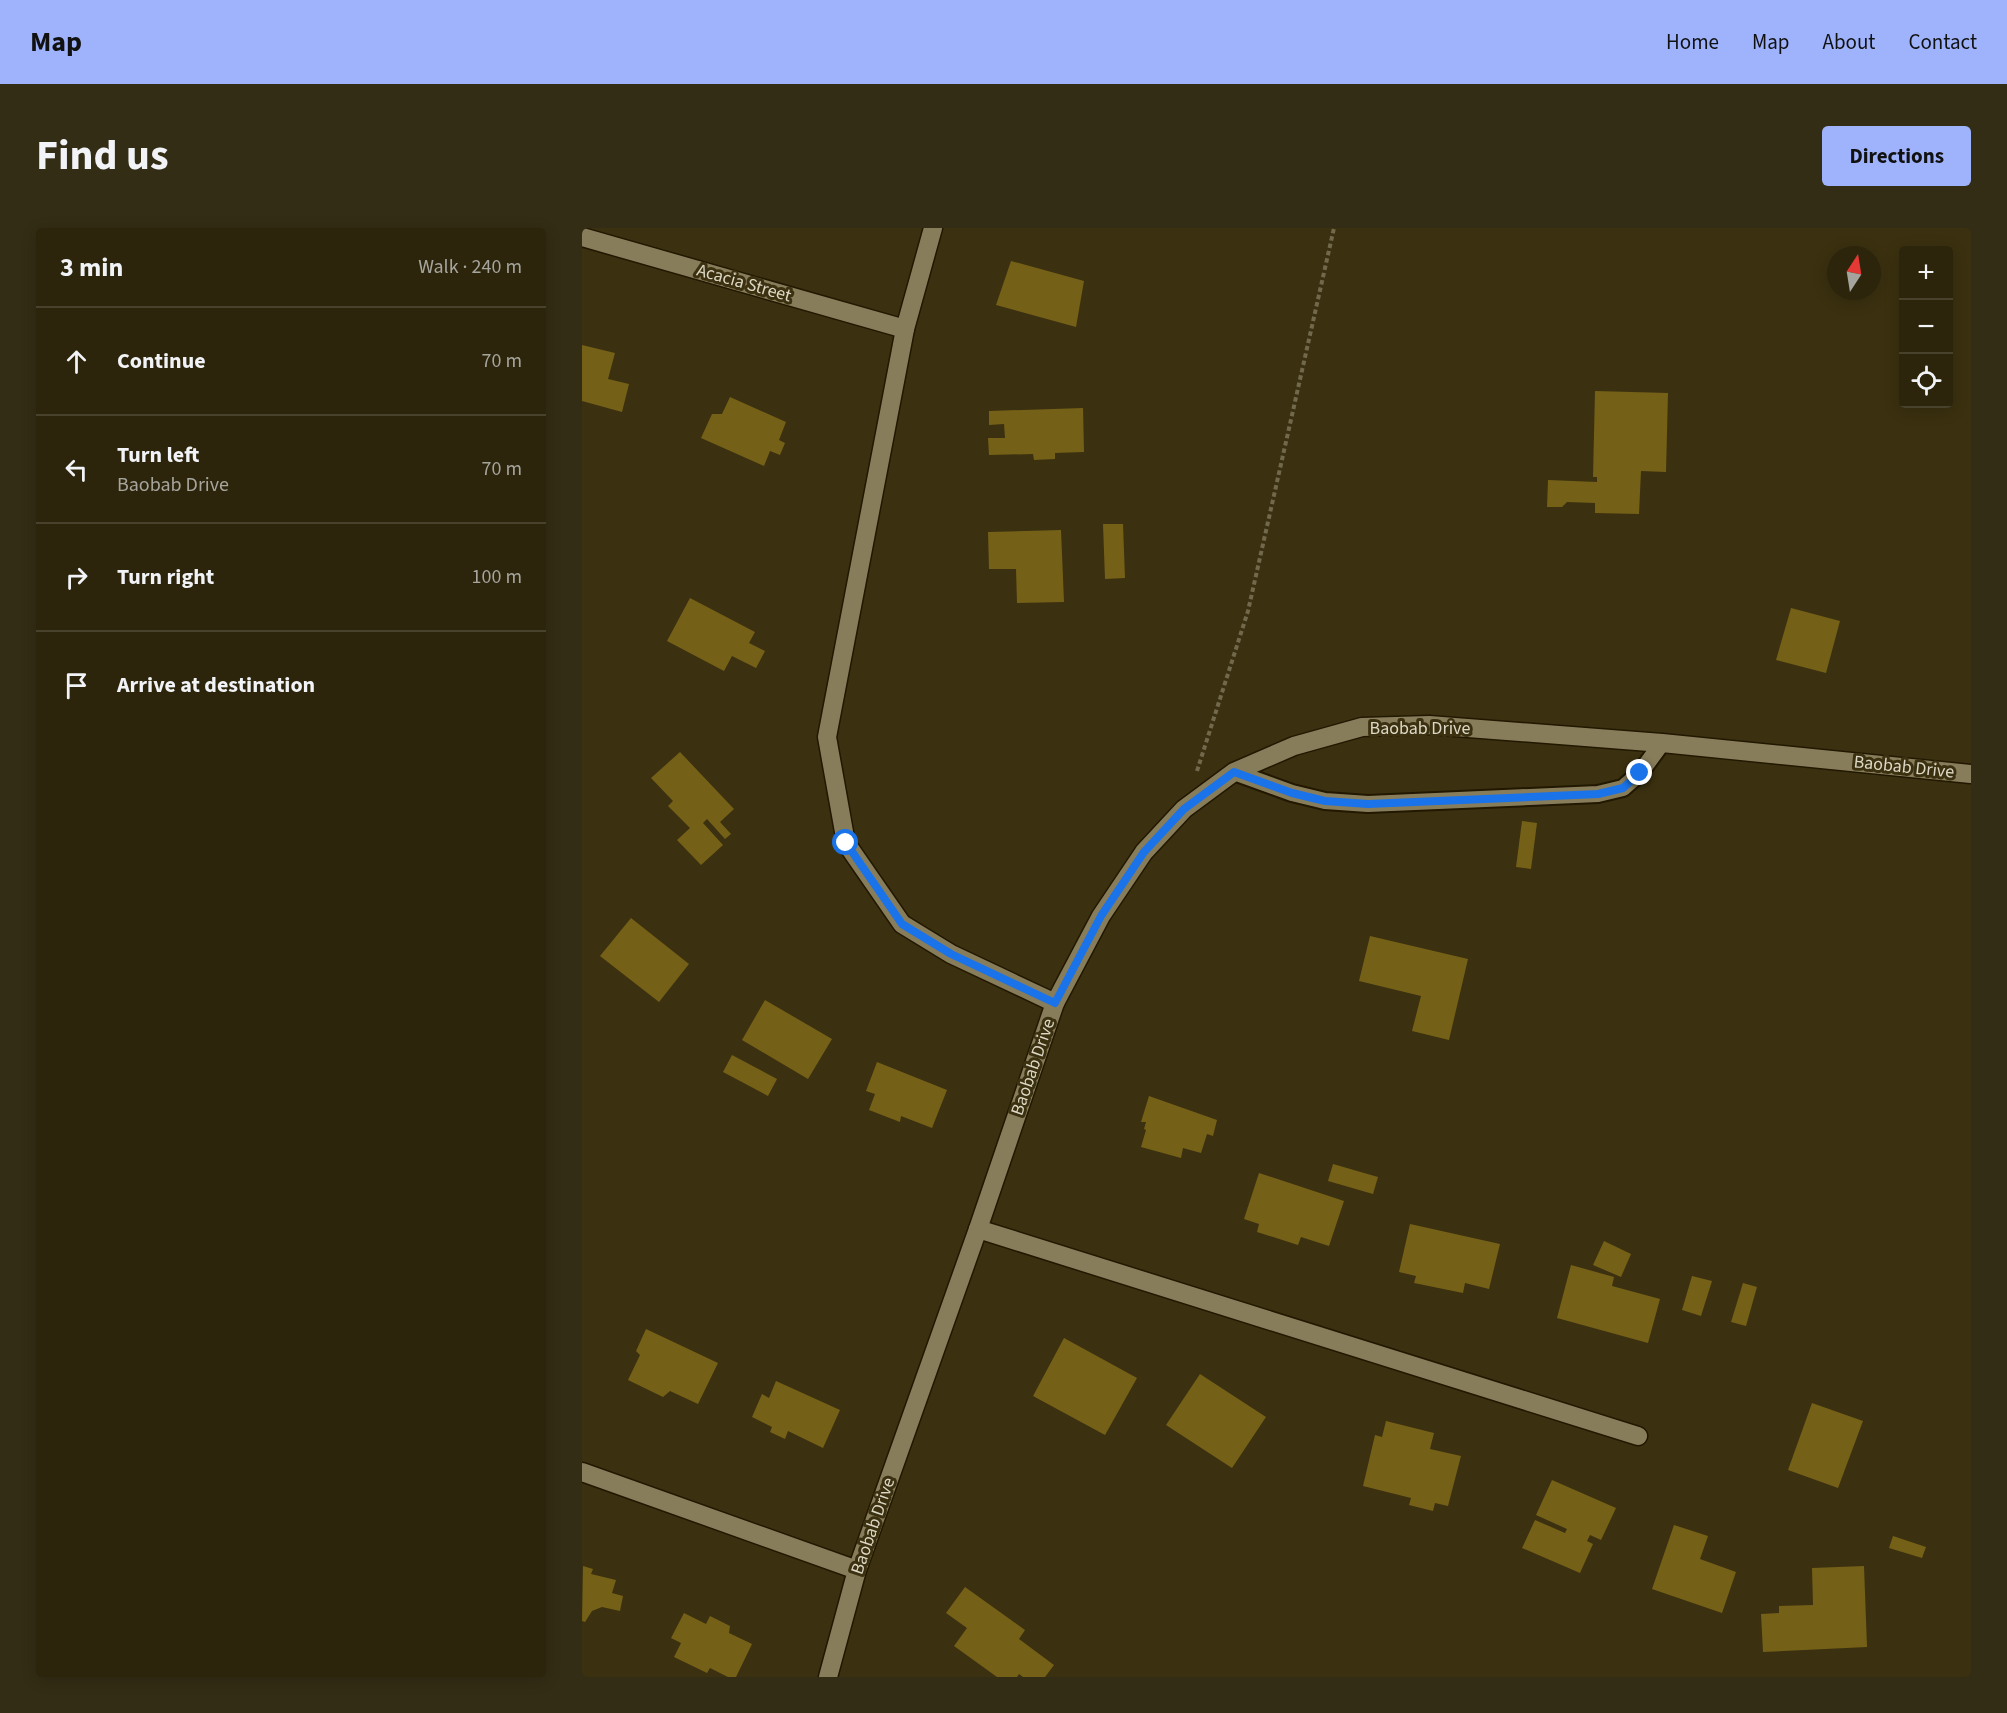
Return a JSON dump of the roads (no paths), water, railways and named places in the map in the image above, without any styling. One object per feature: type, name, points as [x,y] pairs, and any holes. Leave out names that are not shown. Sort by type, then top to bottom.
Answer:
[{"type":"street","points":[[933,228],[905,329],[827,736],[846,843],[902,924],[951,954],[1055,1003]]},
{"type":"street","name":"Acacia Street","points":[[582,237],[905,329]]},
{"type":"street","name":"Baobab Drive","points":[[828,1677],[857,1570],[978,1229],[1055,1003],[1101,916],[1144,852],[1184,809],[1234,772],[1294,746],[1362,728],[1429,725],[1662,743],[1971,774]]},
{"type":"street","points":[[978,1229],[1638,1436]]},
{"type":"street","points":[[582,1472],[857,1570]]},
{"type":"lane","points":[[1234,772],[1292,793],[1325,801],[1368,804],[1598,794],[1623,788],[1640,773],[1662,743]]}]
